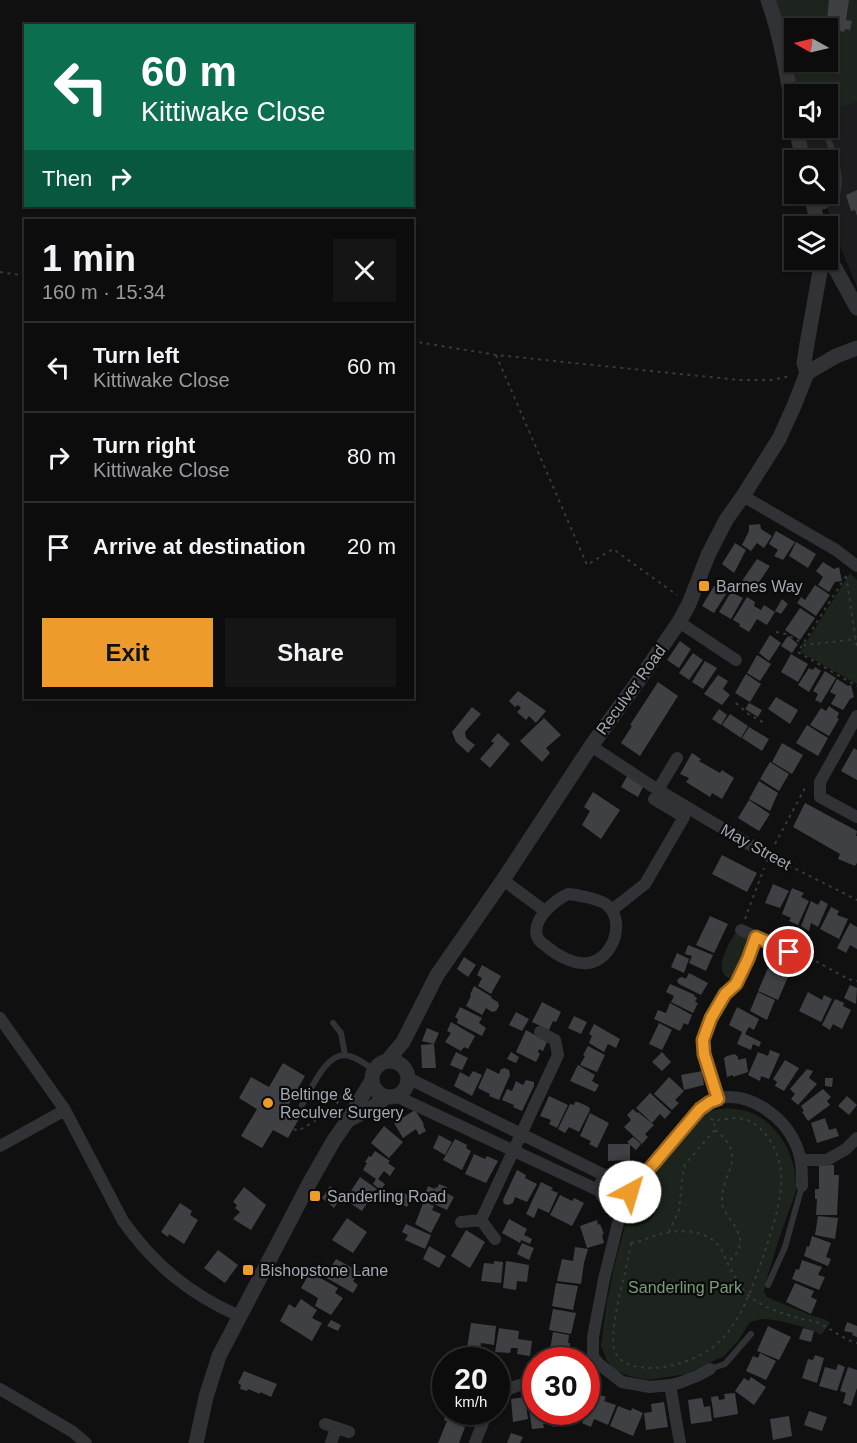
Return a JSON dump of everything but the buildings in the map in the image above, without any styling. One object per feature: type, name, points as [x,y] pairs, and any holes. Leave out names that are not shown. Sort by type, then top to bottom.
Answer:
[{"type":"street","points":[[768,0],[788,84]]},
{"type":"street","points":[[821,270],[804,363],[807,373],[836,356],[857,348]]},
{"type":"street","points":[[836,270],[857,308]]},
{"type":"street","name":"Reculver Road","points":[[196,1443],[206,1397],[219,1356],[310,1182],[378,1070],[403,1042],[437,975],[591,746],[679,622],[726,520],[779,439],[807,373]]},
{"type":"street","points":[[743,496],[836,550],[854,564]]},
{"type":"street","points":[[679,622],[736,660]]},
{"type":"street","points":[[857,716],[820,782],[820,797],[857,817]]},
{"type":"street","name":"May Street","points":[[591,746],[656,794],[769,856]]},
{"type":"street","points":[[612,910],[645,884],[684,817],[656,794],[677,758]]},
{"type":"street","points":[[503,880],[545,911]]},
{"type":"street","points":[[572,894],[600,901],[612,910],[616,930],[610,947],[595,961],[586,964],[559,956],[539,940],[536,931],[545,911],[565,896],[572,894]]},
{"type":"street","points":[[741,930],[789,952]]},
{"type":"street","points":[[718,1099],[704,1054],[703,1040],[711,1018],[725,994],[736,984],[756,937]]},
{"type":"street","points":[[0,1018],[64,1110],[123,1221],[147,1252],[179,1282],[218,1307],[239,1316]]},
{"type":"street","points":[[481,1220],[558,1055],[555,1040],[540,1032]]},
{"type":"street","name":"Reculver Road","points":[[348,1120],[405,1089],[403,1042]]},
{"type":"street","points":[[600,1191],[376,1091],[378,1070],[397,1062],[406,1073],[606,1176]]},
{"type":"street","points":[[630,1185],[645,1174],[700,1109],[718,1099],[736,1098],[754,1103],[774,1114],[795,1143],[801,1160],[802,1186]]},
{"type":"street","points":[[0,1146],[64,1110]]},
{"type":"street","points":[[801,1160],[827,1160],[846,1149],[857,1138]]},
{"type":"street","points":[[618,1173],[628,1180],[630,1192],[618,1204],[606,1201],[602,1197],[600,1185],[606,1176],[618,1173]]},
{"type":"street","points":[[592,1347],[604,1279],[620,1219],[618,1204]]},
{"type":"street","points":[[461,1222],[481,1220]]},
{"type":"street","points":[[481,1220],[495,1239]]},
{"type":"street","points":[[600,1365],[622,1382],[650,1387],[670,1385],[710,1369]]},
{"type":"street","points":[[670,1385],[680,1443]]},
{"type":"street","points":[[0,1389],[73,1432],[86,1443]]},
{"type":"street","points":[[475,1443],[482,1425]]},
{"type":"street","points":[[331,1443],[336,1428]]},
{"type":"lane","points":[[838,171],[838,188]]},
{"type":"lane","points":[[333,1023],[341,1033],[345,1055]]},
{"type":"lane","points":[[302,1105],[329,1060],[339,1055],[350,1056],[378,1070]]},
{"type":"lane","points":[[768,1285],[784,1247],[802,1186]]},
{"type":"lane","points":[[710,1369],[725,1364],[751,1334]]},
{"type":"path","points":[[0,272],[24,276]]},
{"type":"path","points":[[414,341],[496,355],[739,380],[771,380],[807,373]]},
{"type":"path","points":[[496,355],[587,565],[613,549],[689,604]]},
{"type":"path","points":[[854,564],[845,571],[857,647]]},
{"type":"path","points":[[846,576],[798,652],[857,686]]},
{"type":"path","points":[[776,632],[786,634],[802,645],[856,639]]},
{"type":"path","points":[[736,703],[764,723]]},
{"type":"path","name":"May Street","points":[[769,856],[857,900]]},
{"type":"path","points":[[789,952],[799,951],[848,979],[857,981]]},
{"type":"path","points":[[294,1129],[298,1131],[333,1110],[347,1086],[354,1090]]},
{"type":"path","points":[[700,1109],[714,1121],[715,1130],[725,1138],[733,1155],[733,1162],[724,1186],[722,1207],[738,1229],[740,1250],[727,1263]]},
{"type":"path","points":[[630,1244],[613,1344],[619,1358],[633,1366],[657,1368],[676,1365],[701,1354],[718,1343],[734,1324],[749,1297],[770,1235],[782,1185],[776,1150],[758,1127],[741,1119],[714,1121]]},
{"type":"path","points":[[669,1232],[679,1210],[685,1164],[715,1130]]},
{"type":"path","points":[[613,1242],[630,1244],[642,1242],[669,1232],[700,1233],[713,1240],[721,1248],[738,1284],[749,1297],[782,1313],[815,1322],[842,1338],[857,1343]]},
{"type":"shaded area","points":[[857,102],[857,287],[838,241],[838,216],[830,216],[826,204],[838,204],[838,150],[809,150],[805,138],[838,138],[838,109]]},
{"type":"green space","points":[[772,0],[857,0],[857,102],[838,109],[838,84],[793,84],[790,72],[838,72],[838,18],[784,18],[784,49]]},
{"type":"green space","points":[[850,573],[857,580],[857,684],[800,652]]},
{"type":"green space","points":[[739,927],[750,940],[737,972],[731,979],[725,975],[722,962]]},
{"type":"green space","name":"Sanderling Park","points":[[727,1108],[751,1113],[773,1127],[786,1146],[794,1167],[796,1190],[764,1292],[767,1297],[830,1323],[821,1335],[802,1327],[777,1321],[764,1319],[750,1322],[738,1341],[724,1356],[686,1374],[648,1380],[629,1376],[615,1370],[607,1361],[601,1345],[607,1301],[625,1226],[636,1226],[651,1218],[659,1204],[659,1195],[650,1178],[709,1111]]},
{"type":"place","name":"Barnes Way","points":[[704,586]]},
{"type":"place","name":"Beltinge & Reculver Surgery","points":[[268,1103]]},
{"type":"place","name":"Sanderling Road","points":[[315,1196]]},
{"type":"place","name":"Bishopstone Lane","points":[[248,1270]]},
{"type":"route","points":[[630,1192],[630,1185],[645,1174],[700,1109],[718,1099],[704,1054],[703,1040],[711,1018],[725,994],[736,984],[756,937],[789,952]]}]
